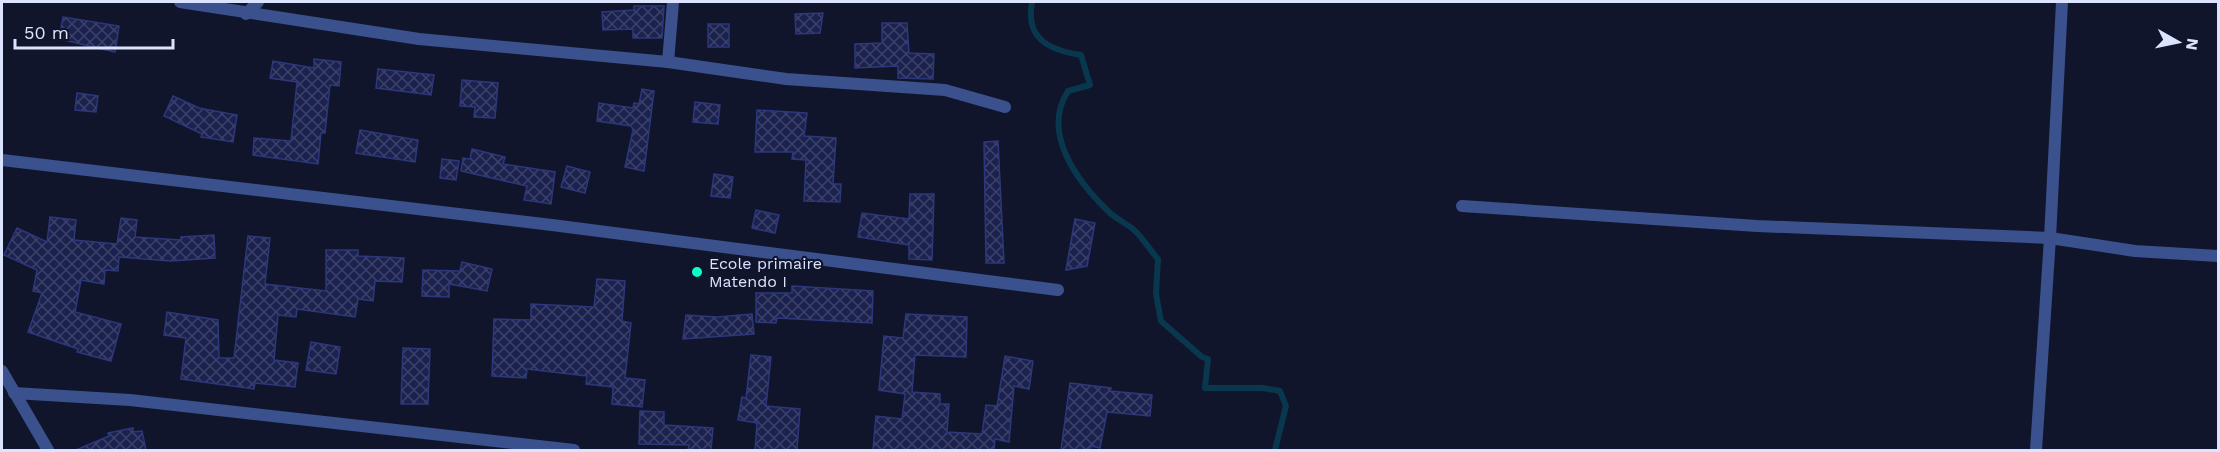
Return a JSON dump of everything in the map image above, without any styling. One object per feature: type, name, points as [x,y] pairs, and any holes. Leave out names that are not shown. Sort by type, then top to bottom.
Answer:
[{"type":"street","points":[[180,2],[246,14],[420,39],[668,62],[786,79],[945,90],[1005,107]]},
{"type":"street","points":[[246,14],[258,2]]},
{"type":"street","points":[[668,62],[673,2]]},
{"type":"street","points":[[2036,450],[2062,2]]},
{"type":"street","points":[[2,160],[541,224],[1058,290]]},
{"type":"street","points":[[1462,206],[1757,226],[2050,238],[2135,251],[2218,255]]},
{"type":"street","points":[[2,371],[48,450]]},
{"type":"street","points":[[14,393],[130,400],[574,450]]},
{"type":"building","points":[[634,6],[664,6],[662,38],[633,38],[633,29],[603,30],[602,12],[634,10]]},
{"type":"building","points":[[823,13],[820,33],[796,34],[795,14]]},
{"type":"building","points":[[63,17],[119,26],[115,52],[59,39]]},
{"type":"building","points":[[882,23],[907,23],[909,53],[934,54],[933,79],[898,78],[898,66],[855,68],[855,44],[882,43]]},
{"type":"building","points":[[708,24],[729,24],[729,47],[708,47]]},
{"type":"building","points":[[314,59],[341,62],[339,86],[330,85],[325,133],[321,133],[318,164],[253,155],[254,138],[291,141],[297,82],[270,78],[273,61],[314,68]]},
{"type":"building","points":[[378,69],[434,75],[431,95],[376,88]]},
{"type":"building","points":[[462,80],[498,83],[495,118],[474,117],[475,107],[460,106]]},
{"type":"building","points":[[642,89],[654,91],[644,171],[625,167],[633,130],[631,126],[597,121],[599,103],[633,108],[634,103],[639,104]]},
{"type":"building","points":[[77,93],[98,96],[96,112],[75,110]]},
{"type":"building","points":[[173,96],[199,108],[237,115],[233,142],[201,137],[202,134],[164,116]]},
{"type":"building","points":[[695,102],[720,105],[718,124],[693,122]]},
{"type":"building","points":[[757,110],[807,113],[804,136],[836,138],[833,184],[841,184],[840,202],[804,201],[806,160],[792,159],[793,152],[755,152]]},
{"type":"building","points":[[360,130],[418,140],[415,162],[356,153]]},
{"type":"building","points":[[998,141],[1004,263],[986,263],[984,142]]},
{"type":"building","points":[[472,149],[505,157],[503,164],[555,172],[551,204],[524,200],[527,186],[461,171],[463,158],[470,159]]},
{"type":"building","points":[[442,159],[459,161],[456,180],[440,178]]},
{"type":"building","points":[[567,166],[590,172],[585,193],[561,187]]},
{"type":"building","points":[[714,174],[733,177],[730,198],[711,196]]},
{"type":"building","points":[[910,194],[934,194],[932,260],[909,259],[909,245],[858,237],[862,213],[909,219]]},
{"type":"building","points":[[756,210],[779,215],[775,233],[752,228]]},
{"type":"building","points":[[50,217],[76,220],[74,240],[117,244],[121,218],[137,220],[135,237],[181,240],[181,237],[214,235],[215,258],[171,261],[119,257],[118,271],[105,270],[104,284],[81,280],[75,312],[121,324],[111,361],[77,352],[78,349],[28,332],[42,293],[33,291],[37,270],[4,255],[17,228],[47,242]]},
{"type":"building","points":[[1075,219],[1095,223],[1087,266],[1066,270]]},
{"type":"building","points":[[248,236],[270,238],[265,284],[326,291],[326,250],[358,250],[358,256],[404,258],[402,282],[375,281],[373,301],[358,299],[355,317],[297,309],[296,317],[278,315],[274,360],[298,363],[295,387],[255,383],[254,389],[181,379],[186,338],[164,335],[167,312],[218,320],[219,358],[234,358]]},
{"type":"building","points":[[462,262],[492,269],[487,291],[449,284],[449,297],[422,296],[423,270],[460,271]]},
{"type":"building","points":[[597,279],[625,281],[622,321],[631,323],[625,378],[645,380],[642,407],[612,404],[613,387],[586,384],[587,376],[527,369],[526,378],[492,376],[494,319],[531,320],[531,304],[594,307]]},
{"type":"building","points":[[792,286],[873,291],[872,323],[777,318],[776,323],[756,322],[756,293],[792,293]]},
{"type":"building","points":[[752,314],[754,334],[683,339],[686,315],[717,317]]},
{"type":"building","points":[[906,314],[967,317],[966,357],[915,355],[912,392],[940,394],[940,404],[949,404],[947,432],[982,434],[986,405],[997,406],[1005,356],[1033,361],[1029,389],[1014,386],[1009,442],[995,439],[994,450],[873,450],[876,416],[902,419],[905,394],[879,390],[884,336],[903,338]]},
{"type":"building","points":[[311,342],[340,347],[336,374],[306,370]]},
{"type":"building","points":[[403,348],[430,349],[428,404],[401,404]]},
{"type":"building","points":[[751,355],[771,357],[766,406],[800,409],[797,450],[755,450],[757,423],[738,420],[742,397],[746,398]]},
{"type":"building","points":[[1070,383],[1111,388],[1110,391],[1152,395],[1150,416],[1107,412],[1100,448],[1091,446],[1090,450],[1061,450]]},
{"type":"building","points":[[640,411],[664,412],[664,425],[713,428],[711,450],[688,450],[689,445],[639,444]]},
{"type":"building","points":[[133,428],[133,432],[142,431],[146,450],[76,450],[109,436],[108,433]]},
{"type":"waterway","points":[[1032,2],[1032,25],[1036,33],[1049,46],[1081,55],[1090,85],[1068,91],[1061,107],[1058,123],[1066,156],[1096,199],[1111,214],[1137,233],[1158,259],[1156,294],[1161,321],[1202,357],[1208,359],[1205,388],[1263,388],[1280,391],[1286,406],[1275,450]]},
{"type":"place","name":"Ecole primaire Matendo I","points":[[697,272]]}]
